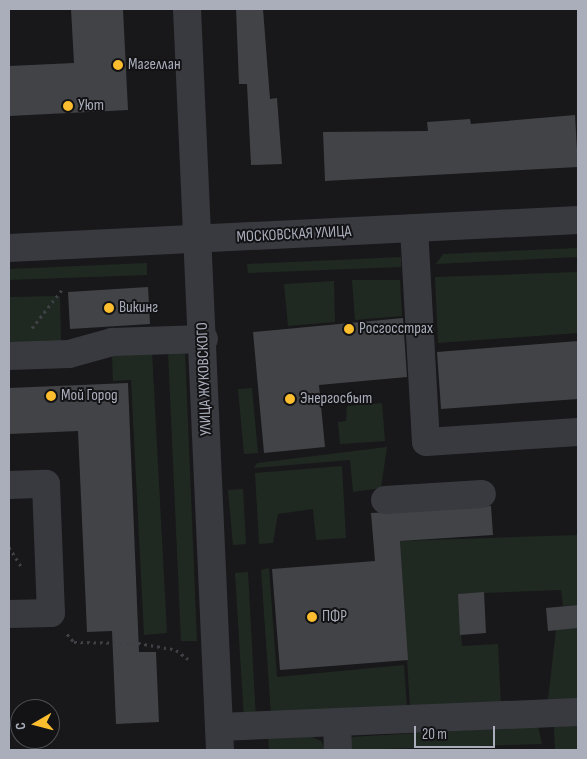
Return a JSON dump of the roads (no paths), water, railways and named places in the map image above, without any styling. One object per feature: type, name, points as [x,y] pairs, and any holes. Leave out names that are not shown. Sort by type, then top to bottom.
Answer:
[{"type":"street","name":"УЛИЦА ЖУКОВСКОГО","points":[[187,9],[200,240],[219,739]]},
{"type":"street","name":"МОСКОВСКАЯ УЛИЦА","points":[[9,248],[578,220]]},
{"type":"street","points":[[414,228],[426,442],[578,432]]},
{"type":"street","points":[[9,356],[69,354],[112,342],[204,340]]},
{"type":"street","points":[[9,485],[46,484],[51,613],[9,614]]},
{"type":"street","points":[[385,500],[482,494]]},
{"type":"street","points":[[219,739],[337,723],[578,712]]},
{"type":"street","points":[[337,723],[338,750]]},
{"type":"place","name":"Магеллан","points":[[118,65]]},
{"type":"place","name":"Уют","points":[[68,106]]},
{"type":"place","name":"Викинг","points":[[109,308]]},
{"type":"place","name":"Росгосстрах","points":[[349,329]]},
{"type":"place","name":"Мой Город","points":[[51,396]]},
{"type":"place","name":"Энергосбыт","points":[[290,399]]},
{"type":"place","name":"ПФР","points":[[312,617]]}]
